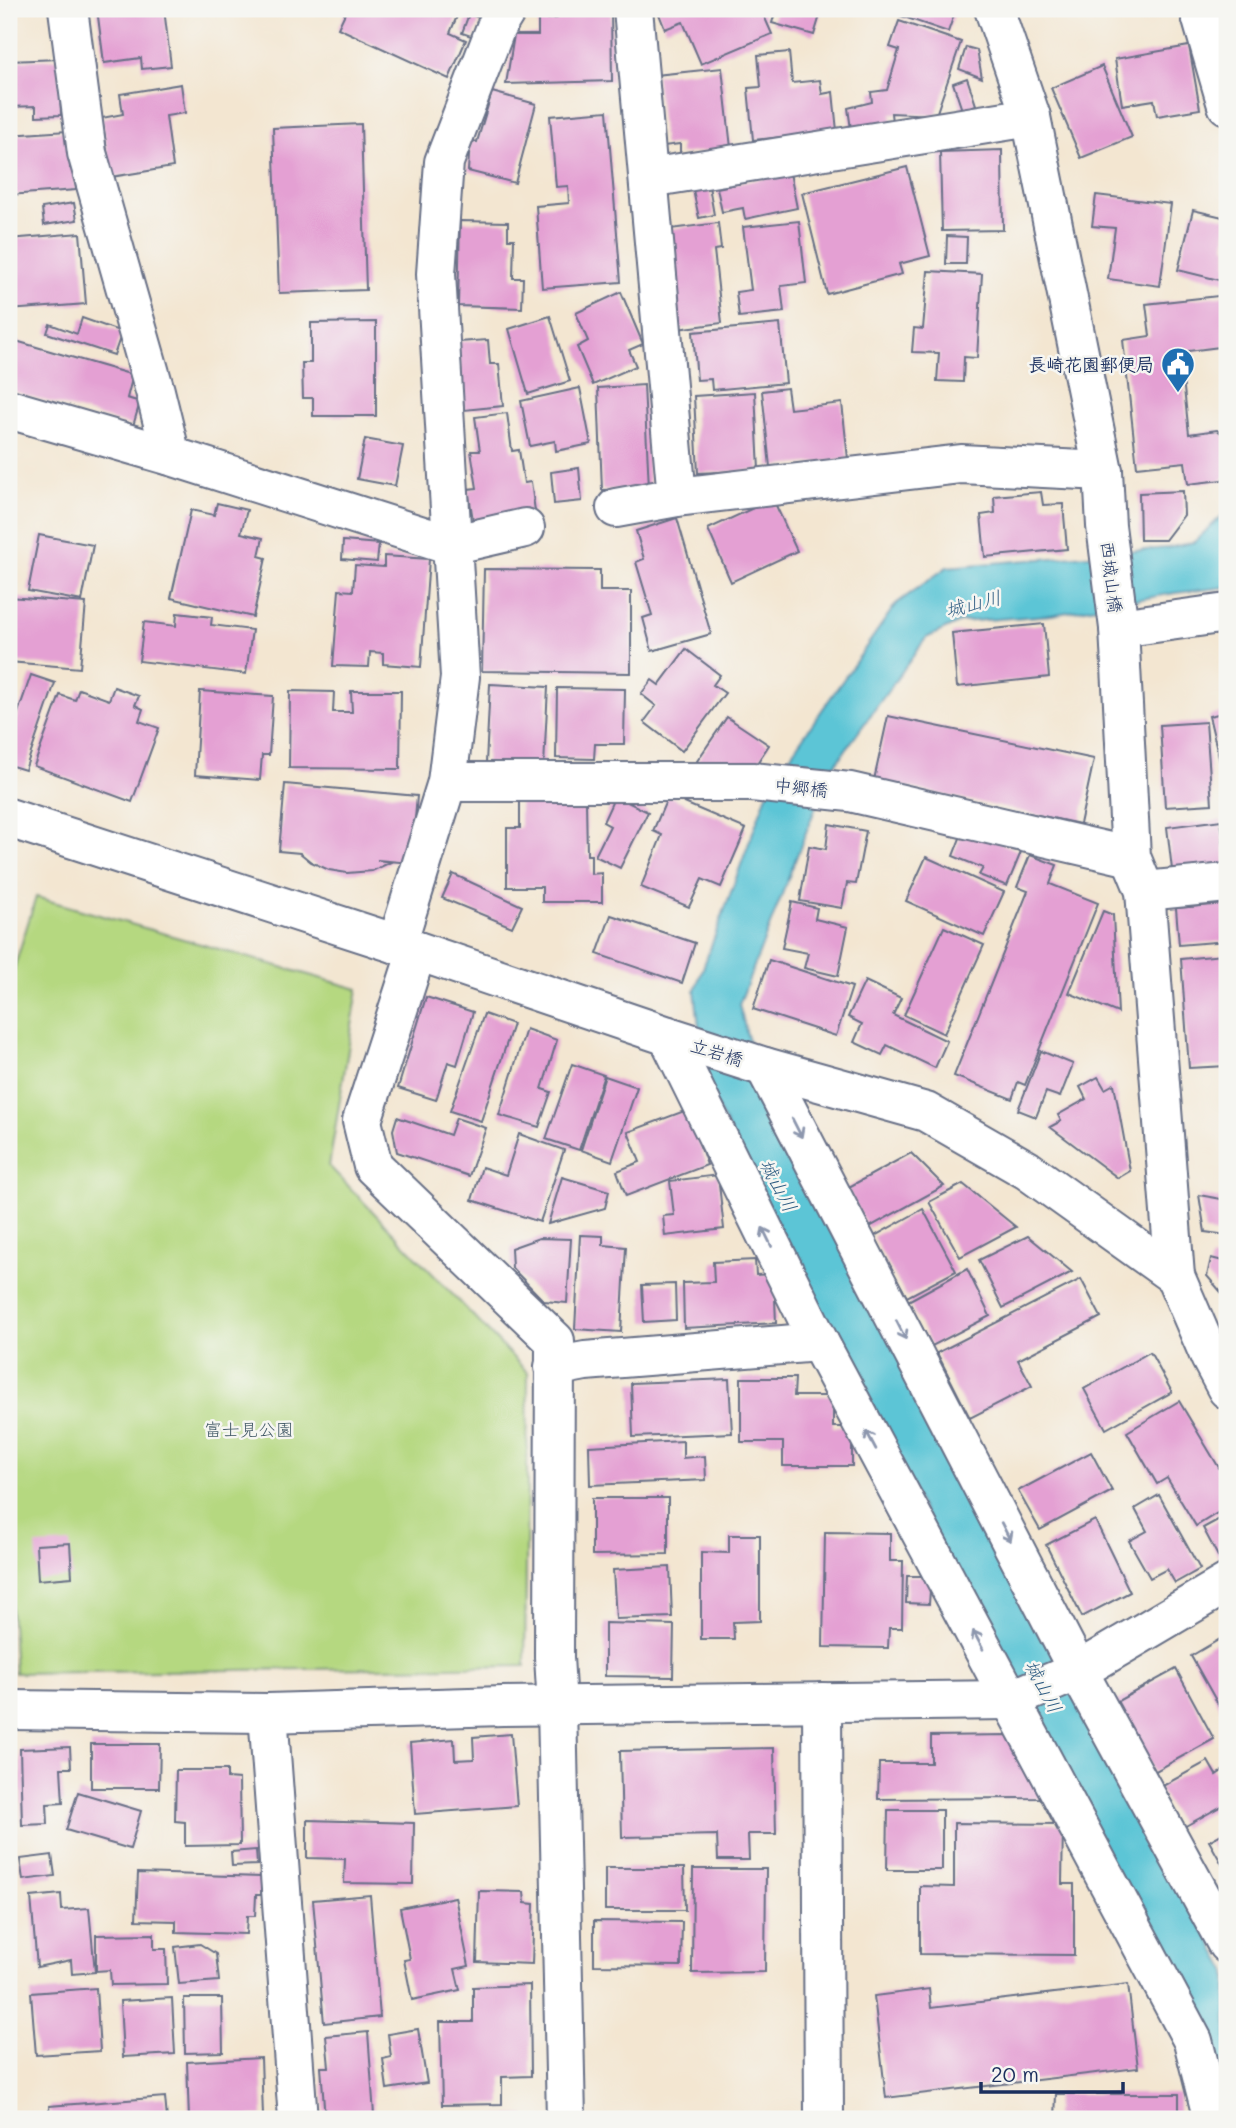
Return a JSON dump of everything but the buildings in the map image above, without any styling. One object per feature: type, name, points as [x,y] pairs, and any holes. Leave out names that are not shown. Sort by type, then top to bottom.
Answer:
[{"type":"street","points":[[68,9],[87,153],[171,456]]},
{"type":"street","points":[[507,9],[496,27],[444,162],[436,274],[460,677],[447,782],[362,1121],[373,1166],[555,1341],[554,1657],[566,2119]]},
{"type":"street","points":[[633,9],[677,497]]},
{"type":"street","name":"西城山橋","points":[[994,9],[1031,117],[1103,471],[1175,1276]]},
{"type":"street","points":[[1199,9],[1227,105]]},
{"type":"street","points":[[649,178],[1031,117]]},
{"type":"street","points":[[9,409],[171,456],[451,545],[525,528]]},
{"type":"street","points":[[616,508],[677,497],[961,464],[1103,471]]},
{"type":"street","points":[[1119,628],[1227,613]]},
{"type":"street","name":"中郷橋","points":[[447,782],[752,782],[850,792],[1138,874],[1227,883]]},
{"type":"street","name":"立岩橋","points":[[9,818],[668,1036],[765,1067],[926,1112],[1027,1170],[1175,1276]]},
{"type":"street","points":[[668,1036],[819,1342],[1193,2041],[1210,2108],[1210,2119]]},
{"type":"street","points":[[765,1067],[1078,1671],[1227,1944]]},
{"type":"street","points":[[1175,1276],[1218,1351],[1227,1389]]},
{"type":"street","points":[[554,1367],[585,1361],[819,1342]]},
{"type":"street","points":[[9,1710],[268,1713],[1010,1700],[1078,1671],[1227,1583]]},
{"type":"street","points":[[822,1702],[824,2119]]},
{"type":"street","points":[[268,1713],[298,2119]]},
{"type":"green space","name":"富士見公園","points":[[36,897],[358,989],[329,1166],[528,1373],[525,1666],[15,1673],[9,1575],[9,985]]},
{"type":"water","name":"城山川","points":[[1227,511],[1227,587],[1175,593],[1051,615],[960,622],[926,638],[829,773],[739,1005],[762,1090],[1037,1624],[1227,1971],[1227,2119],[993,1647],[705,1083],[695,990],[767,794],[783,766],[896,604],[947,567],[1168,548],[1194,542]]},
{"type":"place","name":"長崎花園郵便局","points":[[1178,394]]}]
